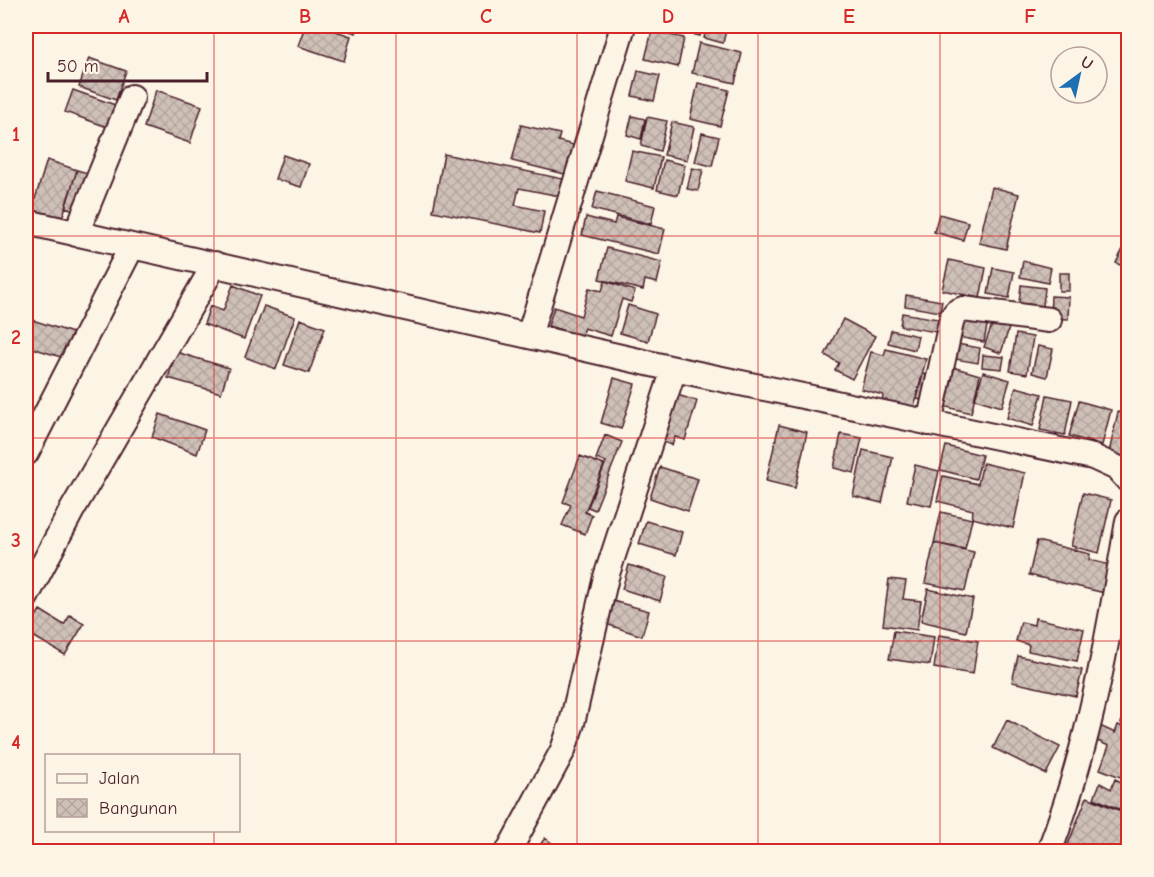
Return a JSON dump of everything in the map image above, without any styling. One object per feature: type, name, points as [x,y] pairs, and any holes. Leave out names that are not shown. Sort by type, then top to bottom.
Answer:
[{"type":"street","points":[[529,336],[624,26]]},
{"type":"street","points":[[75,234],[132,97]]},
{"type":"street","points":[[26,222],[674,369],[1093,457],[1127,475]]},
{"type":"street","points":[[26,453],[132,246]]},
{"type":"street","points":[[26,597],[72,510],[215,264]]},
{"type":"street","points":[[929,423],[952,318],[956,312],[963,309],[1049,320]]},
{"type":"street","points":[[508,852],[555,769],[566,741],[606,577],[674,369]]},
{"type":"street","points":[[1049,852],[1076,773],[1105,655],[1128,521]]},
{"type":"building","points":[[305,26],[320,26],[351,36],[344,61],[298,46]]},
{"type":"building","points":[[333,26],[358,26],[356,33]]},
{"type":"building","points":[[656,26],[682,26],[681,32]]},
{"type":"building","points":[[686,26],[703,26],[700,36],[684,32]]},
{"type":"building","points":[[707,26],[727,26],[723,43],[704,38]]},
{"type":"building","points":[[652,31],[684,38],[678,67],[645,59]]},
{"type":"building","points":[[699,43],[742,53],[735,83],[692,73]]},
{"type":"building","points":[[89,58],[126,71],[116,100],[79,87]]},
{"type":"building","points":[[638,71],[660,76],[654,101],[632,96]]},
{"type":"building","points":[[698,83],[729,90],[720,126],[690,119]]},
{"type":"building","points":[[73,90],[121,107],[113,129],[65,112]]},
{"type":"building","points":[[156,90],[202,106],[190,143],[144,127]]},
{"type":"building","points":[[632,116],[645,119],[641,139],[627,135]]},
{"type":"building","points":[[647,117],[667,121],[660,151],[641,146]]},
{"type":"building","points":[[672,122],[694,127],[687,160],[664,155]]},
{"type":"building","points":[[521,125],[560,134],[558,141],[581,147],[573,176],[512,161]]},
{"type":"building","points":[[702,133],[719,137],[712,166],[695,162]]},
{"type":"building","points":[[632,151],[661,157],[654,188],[625,181]]},
{"type":"building","points":[[444,154],[563,179],[560,196],[519,188],[515,205],[544,211],[540,233],[433,211]]},
{"type":"building","points":[[283,155],[309,164],[301,187],[275,179]]},
{"type":"building","points":[[47,160],[77,170],[61,222],[31,212]]},
{"type":"building","points":[[664,160],[685,165],[678,195],[657,190]]},
{"type":"building","points":[[692,168],[703,170],[698,191],[687,189]]},
{"type":"building","points":[[77,170],[91,174],[80,212],[65,207]]},
{"type":"building","points":[[992,187],[1019,194],[1006,249],[979,243]]},
{"type":"building","points":[[597,191],[655,206],[651,224],[592,209]]},
{"type":"building","points":[[939,214],[968,222],[963,240],[934,232]]},
{"type":"building","points":[[586,217],[614,224],[616,217],[665,229],[659,254],[582,235]]},
{"type":"building","points":[[1128,239],[1128,269],[1116,263]]},
{"type":"building","points":[[607,248],[662,262],[657,283],[645,280],[643,290],[599,279]]},
{"type":"building","points":[[949,260],[986,268],[980,298],[942,290]]},
{"type":"building","points":[[1023,261],[1051,268],[1048,283],[1020,277]]},
{"type":"building","points":[[993,268],[1014,272],[1009,298],[988,294]]},
{"type":"building","points":[[1059,273],[1069,273],[1069,291],[1059,291]]},
{"type":"building","points":[[605,281],[635,291],[631,302],[622,299],[611,336],[584,328],[582,336],[548,326],[554,307],[581,316],[589,288],[602,291]]},
{"type":"building","points":[[233,285],[260,296],[244,339],[204,324],[210,306],[223,311]]},
{"type":"building","points":[[1021,285],[1045,288],[1043,306],[1019,303]]},
{"type":"building","points":[[906,295],[942,301],[940,312],[905,306]]},
{"type":"building","points":[[1051,296],[1069,297],[1068,319],[1050,318]]},
{"type":"building","points":[[628,305],[656,314],[648,341],[620,333]]},
{"type":"building","points":[[264,306],[295,317],[276,369],[245,357]]},
{"type":"building","points":[[902,313],[938,319],[936,332],[900,326]]},
{"type":"building","points":[[962,315],[988,320],[984,342],[958,337]]},
{"type":"building","points":[[26,318],[76,334],[71,347],[65,346],[61,357],[26,346]]},
{"type":"building","points":[[300,319],[325,328],[309,373],[284,365]]},
{"type":"building","points":[[843,319],[875,336],[852,379],[835,370],[839,363],[825,355]]},
{"type":"building","points":[[993,322],[1009,328],[1001,353],[984,347]]},
{"type":"building","points":[[891,330],[918,336],[915,350],[888,343]]},
{"type":"building","points":[[1016,334],[1033,337],[1027,374],[1010,371]]},
{"type":"building","points":[[957,344],[980,348],[978,363],[955,359]]},
{"type":"building","points":[[1038,346],[1053,349],[1047,377],[1032,373]]},
{"type":"building","points":[[886,349],[926,359],[913,411],[882,403],[883,395],[861,389],[871,352],[884,355]]},
{"type":"building","points":[[176,352],[229,368],[221,393],[168,378]]},
{"type":"building","points":[[983,355],[1004,357],[1002,369],[982,367]]},
{"type":"building","points":[[949,366],[980,375],[971,413],[939,405]]},
{"type":"building","points":[[1128,370],[1128,388],[1124,387]]},
{"type":"building","points":[[983,372],[1010,380],[1002,407],[975,399]]},
{"type":"building","points":[[923,374],[939,377],[932,403],[917,399]]},
{"type":"building","points":[[614,378],[635,384],[621,429],[601,423]]},
{"type":"building","points":[[1016,387],[1042,394],[1033,426],[1007,418]]},
{"type":"building","points":[[674,394],[697,401],[685,440],[675,437],[672,445],[660,441]]},
{"type":"building","points":[[1047,395],[1072,400],[1065,435],[1040,430]]},
{"type":"building","points":[[1079,401],[1111,410],[1102,445],[1069,436]]},
{"type":"building","points":[[1118,412],[1128,415],[1128,457],[1109,453]]},
{"type":"building","points":[[160,414],[205,430],[197,454],[152,437]]},
{"type":"building","points":[[779,425],[807,432],[795,488],[766,481]]},
{"type":"building","points":[[841,434],[862,438],[854,473],[834,468]]},
{"type":"building","points":[[605,435],[622,442],[595,510],[588,507],[606,462],[596,459]]},
{"type":"building","points":[[946,446],[982,455],[976,479],[940,470]]},
{"type":"building","points":[[863,450],[893,457],[882,503],[853,496]]},
{"type":"building","points":[[580,456],[604,465],[585,512],[592,515],[585,534],[562,525],[571,505],[563,502]]},
{"type":"building","points":[[983,463],[1025,473],[1013,528],[972,518],[973,510],[937,501],[943,476],[978,484]]},
{"type":"building","points":[[915,465],[939,471],[931,506],[907,501]]},
{"type":"building","points":[[660,467],[698,479],[688,511],[650,498]]},
{"type":"building","points":[[1083,493],[1111,500],[1099,553],[1071,546]]},
{"type":"building","points":[[941,512],[972,519],[965,549],[934,543]]},
{"type":"building","points":[[646,521],[682,532],[676,555],[639,544]]},
{"type":"building","points":[[1037,541],[1090,554],[1089,560],[1115,566],[1109,594],[1029,575]]},
{"type":"building","points":[[934,543],[974,552],[965,591],[925,583]]},
{"type":"building","points":[[629,565],[667,577],[660,601],[622,589]]},
{"type":"building","points":[[889,579],[906,581],[903,599],[921,601],[917,630],[883,625]]},
{"type":"building","points":[[928,589],[973,599],[966,632],[921,621]]},
{"type":"building","points":[[613,601],[649,611],[642,636],[606,624]]},
{"type":"building","points":[[40,610],[64,625],[70,615],[84,624],[65,655],[26,632]]},
{"type":"building","points":[[1035,618],[1084,629],[1077,661],[1028,651],[1029,645],[1016,641],[1021,622],[1034,625]]},
{"type":"building","points":[[894,631],[934,637],[930,665],[889,659]]},
{"type":"building","points":[[939,635],[978,641],[973,674],[934,668]]},
{"type":"building","points":[[1018,656],[1082,670],[1076,696],[1012,682]]},
{"type":"building","points":[[1128,679],[1128,696],[1124,695]]},
{"type":"building","points":[[1128,703],[1128,726],[1121,723]]},
{"type":"building","points":[[1007,720],[1060,747],[1046,774],[993,748]]},
{"type":"building","points":[[1118,725],[1128,729],[1128,780],[1100,769],[1109,746],[1095,740],[1100,726],[1115,733]]},
{"type":"building","points":[[1115,779],[1128,785],[1128,813],[1094,798],[1100,783],[1111,789]]},
{"type":"building","points":[[1087,797],[1128,814],[1128,845],[1124,843],[1120,852],[1077,852],[1067,847]]},
{"type":"building","points":[[545,838],[564,852],[535,852]]}]
